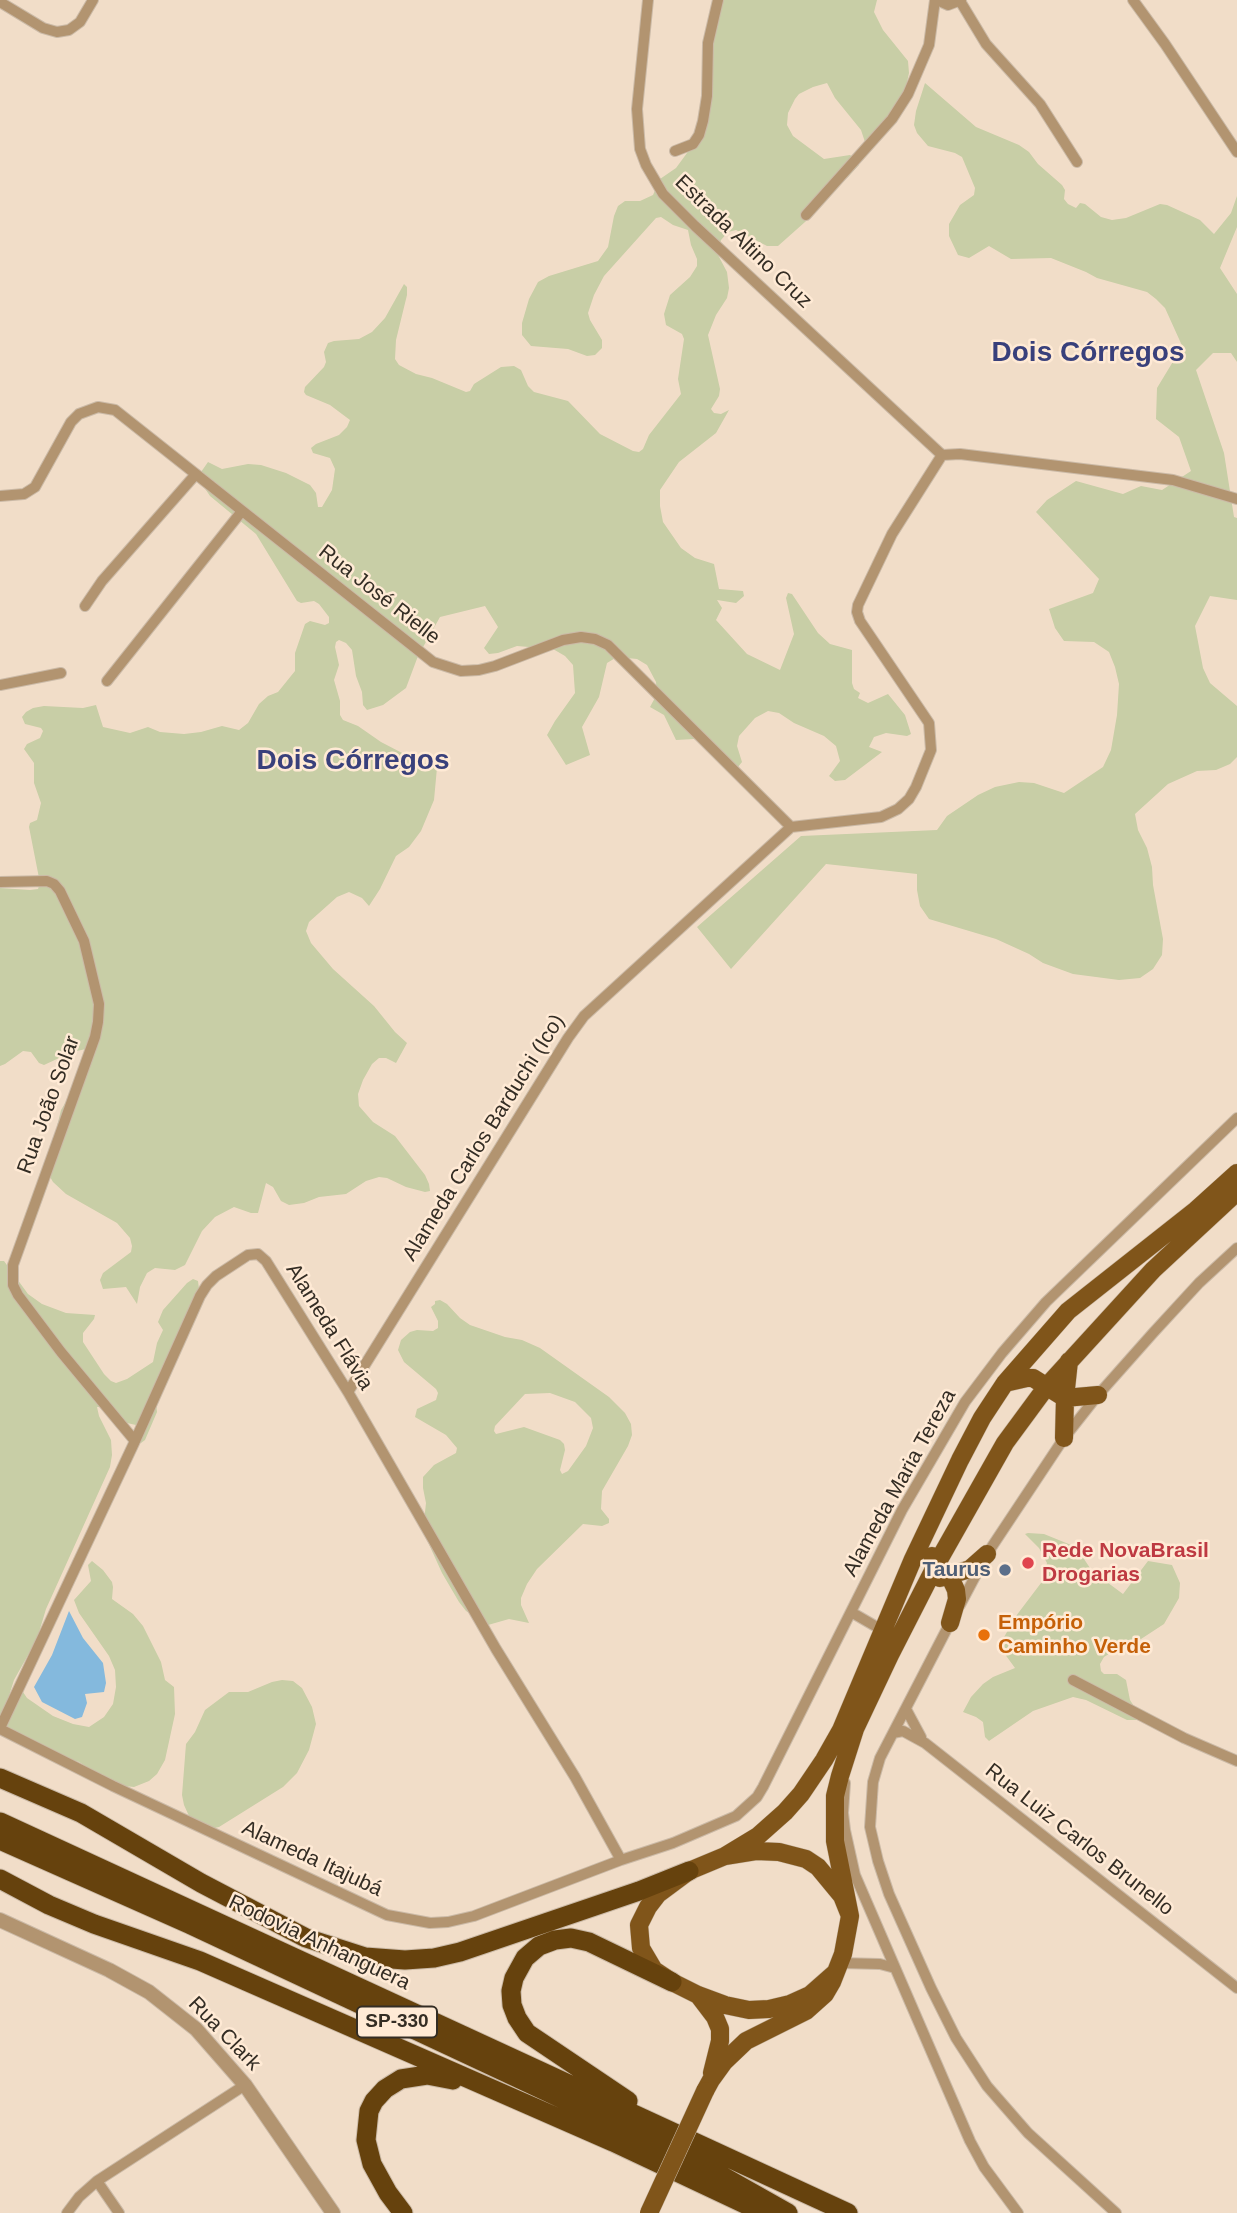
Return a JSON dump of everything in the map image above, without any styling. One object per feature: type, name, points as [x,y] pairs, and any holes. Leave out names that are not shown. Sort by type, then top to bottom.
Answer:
[{"type":"highway","points":[[0,1778],[81,1813],[201,1883],[306,1938],[365,1957],[405,1960],[434,1958],[460,1952],[639,1891],[689,1871]]},
{"type":"highway","name":"Rodovia Anhanguera","points":[[0,1822],[848,2213]]},
{"type":"highway","name":"Rodovia Anhanguera","points":[[0,1840],[189,1924],[703,2165],[788,2213]]},
{"type":"highway","points":[[0,1880],[94,1924],[200,1961],[602,2137],[764,2213]]},
{"type":"highway","points":[[672,1982],[589,1942],[571,1938],[560,1939],[539,1946],[522,1962],[512,1984],[512,2005],[520,2024],[536,2040],[705,2148]]},
{"type":"highway","points":[[403,2213],[376,2174],[366,2140],[367,2119],[379,2095],[401,2079],[427,2075],[504,2095]]},
{"type":"highway","points":[[729,2197],[757,2213]]},
{"type":"main road","points":[[838,1968],[810,1994],[790,2004],[749,2010],[725,2005],[698,1995],[654,1970],[641,1948],[639,1925],[648,1907],[659,1894],[689,1871],[725,1856],[758,1836],[801,1794],[824,1760],[841,1730],[913,1559],[965,1449],[1005,1383],[1068,1311],[1196,1210],[1237,1173]]},
{"type":"main road","points":[[708,2085],[732,2053],[753,2036],[814,2006],[825,1994],[838,1968],[850,1916],[834,1833],[835,1796],[845,1759],[855,1729],[890,1655],[927,1584],[942,1570],[1004,1443],[1047,1386],[1153,1270],[1237,1192]]},
{"type":"main road","points":[[1064,1438],[1069,1361]]},
{"type":"main road","points":[[1005,1383],[1027,1377],[1065,1398],[1098,1395]]},
{"type":"main road","points":[[929,1528],[928,1545],[942,1570],[953,1582],[957,1599],[950,1623]]},
{"type":"main road","points":[[942,1570],[970,1569],[987,1554]]},
{"type":"main road","points":[[725,1856],[756,1851],[779,1852],[806,1859],[829,1878],[842,1896],[850,1916]]},
{"type":"main road","points":[[649,2213],[708,2085],[720,2041],[720,2029],[715,2017],[698,1995]]},
{"type":"street","points":[[0,2],[43,28],[57,32],[69,30],[80,22],[93,0]]},
{"type":"street","name":"Estrada Altino Cruz","points":[[648,0],[637,108],[640,149],[663,194],[942,455]]},
{"type":"street","points":[[676,151],[693,144],[703,121],[707,96],[708,43],[718,0]]},
{"type":"street","points":[[806,215],[892,118],[908,94],[929,45],[936,0],[948,5],[960,0],[986,44],[1040,103],[1077,162]]},
{"type":"street","points":[[1133,0],[1237,152]]},
{"type":"street","name":"Rua José Rielle","points":[[0,496],[24,494],[35,487],[71,422],[90,408],[114,410],[433,662],[461,671],[479,670],[564,640],[581,637],[608,645],[791,827]]},
{"type":"street","points":[[791,827],[889,814],[909,799],[928,761],[932,737],[929,723],[860,621],[857,612],[892,534],[942,455],[960,454],[1173,480],[1237,499]]},
{"type":"street","points":[[85,607],[102,581],[196,474]]},
{"type":"street","points":[[107,681],[242,511]]},
{"type":"street","points":[[0,685],[61,673]]},
{"type":"street","name":"Alameda Carlos Barduchi (Ico)","points":[[348,1392],[560,1050],[584,1016],[791,827]]},
{"type":"street","name":"Rua João Solar","points":[[0,882],[40,881],[54,884],[60,891],[84,942],[99,1004],[99,1022],[95,1037],[13,1265],[13,1284],[18,1296],[61,1352],[135,1441]]},
{"type":"street","name":"Alameda Maria Tereza","points":[[621,1860],[673,1843],[736,1816],[757,1797],[932,1457],[965,1402],[1046,1302],[1237,1118]]},
{"type":"street","points":[[1116,2213],[1028,2133],[987,2086],[956,2038],[889,1894],[878,1861],[870,1827],[873,1782],[880,1758],[987,1554],[1064,1438],[1098,1395],[1199,1283],[1237,1248]]},
{"type":"street","name":"Alameda Flávia","points":[[0,1728],[200,1296],[216,1276],[253,1254],[258,1254],[266,1261],[348,1392],[621,1860]]},
{"type":"street","points":[[1002,1353],[1019,1367]]},
{"type":"street","points":[[851,1612],[882,1630]]},
{"type":"street","points":[[1073,1680],[1184,1738],[1237,1760]]},
{"type":"street","points":[[906,1709],[925,1743]]},
{"type":"street","name":"Alameda Itajubá","points":[[0,1728],[113,1786],[387,1915],[407,1920],[448,1922],[474,1916],[621,1860]]},
{"type":"street","name":"Rua Luiz Carlos Brunello","points":[[893,1733],[903,1731],[925,1743],[1237,1988]]},
{"type":"street","points":[[845,1759],[843,1813],[855,1875],[970,2141],[984,2167],[1018,2213]]},
{"type":"street","name":"Rua Clark","points":[[0,1920],[99,1965],[149,1992],[196,2029],[245,2085],[333,2213]]},
{"type":"street","points":[[838,1968],[880,1964],[895,1968]]},
{"type":"street","points":[[67,2213],[97,2181],[245,2085]]},
{"type":"street","points":[[97,2181],[119,2213]]},
{"type":"green space","points":[[719,0],[877,0],[874,12],[883,30],[908,61],[909,73],[901,110],[865,142],[861,130],[835,98],[827,83],[799,94],[795,99],[788,113],[787,125],[793,136],[824,159],[850,155],[859,165],[848,177],[827,188],[814,214],[778,246],[767,246],[736,230],[728,232],[721,240],[717,253],[727,272],[729,288],[727,298],[708,335],[720,389],[711,409],[714,413],[721,414],[729,410],[716,433],[679,462],[660,490],[663,522],[681,548],[695,558],[714,564],[719,589],[743,591],[744,596],[736,603],[717,600],[722,608],[716,620],[747,654],[780,670],[794,634],[786,598],[788,593],[792,594],[818,633],[830,644],[852,650],[852,683],[854,689],[860,693],[858,698],[868,703],[888,694],[905,715],[911,734],[907,736],[886,733],[874,737],[869,747],[882,752],[845,780],[835,781],[829,776],[840,761],[836,746],[824,736],[779,713],[768,711],[755,718],[739,736],[737,746],[742,762],[738,767],[731,767],[694,739],[676,740],[664,715],[650,707],[657,694],[656,682],[647,665],[637,659],[617,657],[607,663],[599,697],[582,727],[590,755],[566,765],[547,735],[575,693],[573,665],[553,649],[517,646],[489,654],[484,648],[498,627],[485,606],[440,617],[418,656],[406,688],[383,705],[367,710],[363,705],[352,650],[346,643],[339,640],[336,642],[339,665],[334,680],[343,720],[406,755],[417,756],[423,763],[428,764],[438,757],[434,800],[421,831],[409,847],[396,856],[369,906],[362,898],[349,892],[337,897],[309,922],[306,931],[311,943],[333,969],[374,1006],[407,1043],[396,1063],[379,1058],[372,1064],[358,1094],[359,1106],[373,1122],[395,1136],[425,1175],[430,1191],[406,1187],[379,1177],[366,1181],[346,1194],[319,1197],[289,1205],[281,1201],[273,1187],[266,1183],[258,1213],[234,1207],[215,1217],[202,1231],[185,1265],[175,1270],[155,1268],[147,1273],[140,1287],[137,1304],[126,1287],[103,1289],[100,1280],[103,1273],[131,1252],[130,1238],[117,1223],[66,1194],[49,1175],[50,1155],[61,1110],[75,1087],[86,1049],[72,1052],[44,1065],[39,1063],[31,1052],[23,1051],[0,1066],[0,888],[38,889],[40,883],[29,827],[30,823],[37,820],[41,803],[34,783],[34,763],[24,749],[27,744],[40,738],[43,731],[25,724],[22,717],[33,708],[44,706],[83,708],[96,705],[103,727],[130,733],[148,727],[160,732],[184,734],[222,726],[239,730],[248,723],[259,704],[278,692],[295,671],[295,653],[305,624],[310,621],[325,625],[329,623],[329,617],[314,601],[297,601],[256,534],[210,496],[202,484],[201,472],[208,462],[222,469],[248,464],[261,465],[310,485],[316,493],[318,507],[322,507],[332,490],[335,469],[330,458],[313,453],[311,448],[339,435],[350,420],[330,405],[306,395],[305,387],[324,367],[324,352],[328,343],[359,339],[372,332],[385,318],[404,284],[407,287],[407,295],[396,340],[395,359],[399,365],[466,392],[501,367],[514,366],[521,370],[528,386],[534,392],[568,401],[600,434],[633,451],[639,452],[643,449],[649,435],[681,394],[678,379],[684,339],[682,334],[666,325],[664,314],[670,295],[690,277],[697,266],[688,230],[661,217],[656,218],[604,276],[588,313],[602,340],[602,348],[595,355],[587,356],[568,349],[531,346],[522,335],[522,323],[529,299],[538,282],[598,261],[608,247],[618,206],[625,201],[640,201],[653,195],[660,179],[676,168],[687,153],[698,131]]},
{"type":"green space","points":[[925,83],[976,127],[1029,152],[1038,164],[1062,185],[1065,190],[1064,199],[1076,208],[1080,203],[1085,204],[1101,217],[1112,220],[1126,218],[1160,204],[1167,205],[1200,220],[1214,234],[1231,213],[1237,196],[1237,227],[1220,268],[1237,294],[1237,362],[1231,353],[1213,353],[1196,370],[1224,453],[1234,517],[1237,518],[1237,600],[1210,596],[1195,626],[1203,668],[1210,683],[1237,706],[1237,757],[1230,764],[1216,770],[1197,771],[1168,784],[1135,814],[1152,867],[1163,939],[1162,955],[1153,969],[1140,978],[1119,980],[1073,974],[1043,963],[996,939],[929,919],[920,906],[917,874],[826,864],[731,969],[697,927],[801,836],[937,830],[947,816],[995,787],[1019,782],[1034,783],[1064,793],[1103,767],[1111,750],[1117,715],[1119,684],[1115,667],[1109,652],[1094,642],[1064,641],[1055,628],[1049,609],[1093,593],[1099,579],[1036,512],[1047,500],[1076,481],[1123,494],[1141,486],[1162,490],[1191,471],[1179,437],[1156,419],[1157,388],[1177,355],[1184,350],[1165,308],[1147,292],[1097,278],[1051,258],[1011,259],[989,246],[969,258],[958,255],[949,236],[949,224],[960,205],[974,195],[975,188],[962,157],[928,146],[917,133],[914,125],[916,111]]},
{"type":"green space","points":[[0,1261],[4,1261],[28,1294],[42,1304],[66,1313],[95,1315],[83,1333],[83,1342],[104,1374],[116,1383],[153,1362],[163,1330],[158,1322],[163,1310],[187,1283],[193,1279],[198,1281],[199,1289],[155,1394],[157,1412],[145,1440],[141,1443],[138,1441],[136,1425],[118,1421],[102,1407],[97,1407],[111,1440],[110,1467],[46,1609],[37,1639],[14,1680],[8,1699],[21,1689],[27,1698],[53,1716],[89,1727],[104,1717],[113,1704],[115,1670],[109,1656],[79,1613],[74,1600],[91,1581],[88,1565],[92,1561],[112,1582],[112,1599],[133,1614],[143,1626],[161,1662],[165,1680],[174,1687],[175,1714],[165,1760],[157,1774],[149,1781],[134,1787],[124,1786],[79,1762],[46,1751],[0,1726]]},
{"type":"green space","points":[[440,1300],[447,1304],[470,1325],[540,1348],[609,1397],[625,1413],[631,1424],[632,1435],[628,1446],[602,1491],[601,1509],[609,1523],[602,1526],[583,1524],[537,1569],[521,1598],[521,1605],[529,1623],[509,1619],[488,1625],[466,1611],[442,1573],[427,1540],[423,1477],[434,1465],[456,1453],[457,1448],[446,1435],[415,1417],[417,1409],[436,1400],[438,1393],[404,1362],[398,1350],[401,1340],[410,1332],[433,1331],[438,1328],[438,1321],[431,1307],[435,1301]],"holes":[[[550,1393],[575,1402],[591,1418],[593,1428],[586,1446],[568,1471],[562,1474],[560,1470],[565,1450],[560,1440],[524,1427],[496,1434],[494,1431],[495,1426],[525,1394]]]},
{"type":"green space","points":[[1025,1534],[1044,1534],[1076,1547],[1092,1571],[1123,1594],[1148,1561],[1172,1565],[1180,1583],[1179,1598],[1164,1624],[1104,1657],[1100,1664],[1104,1674],[1117,1674],[1126,1680],[1130,1700],[1139,1714],[1138,1720],[1127,1720],[1086,1700],[1073,1697],[1033,1711],[989,1741],[985,1737],[983,1722],[963,1712],[971,1697],[983,1684],[1015,1668],[999,1646],[1016,1616],[1041,1583],[1047,1563],[1039,1548]]},
{"type":"green space","points":[[282,1680],[293,1681],[302,1688],[312,1707],[316,1724],[309,1750],[297,1773],[283,1787],[219,1827],[203,1827],[189,1816],[184,1805],[182,1795],[186,1744],[205,1710],[229,1692],[248,1692]]},
{"type":"water","points":[[69,1611],[83,1638],[103,1663],[106,1683],[104,1692],[85,1694],[87,1703],[82,1717],[75,1719],[42,1702],[34,1687],[52,1655]]},
{"type":"place","name":"Rede NovaBrasil Drogarias","points":[[1028,1563]]},
{"type":"place","name":"Taurus","points":[[1005,1570]]},
{"type":"place","name":"Empório Caminho Verde","points":[[984,1635]]},
{"type":"district","name":"Dois Córregos","points":[[1088,353]]},
{"type":"district","name":"Dois Córregos","points":[[353,761]]}]
